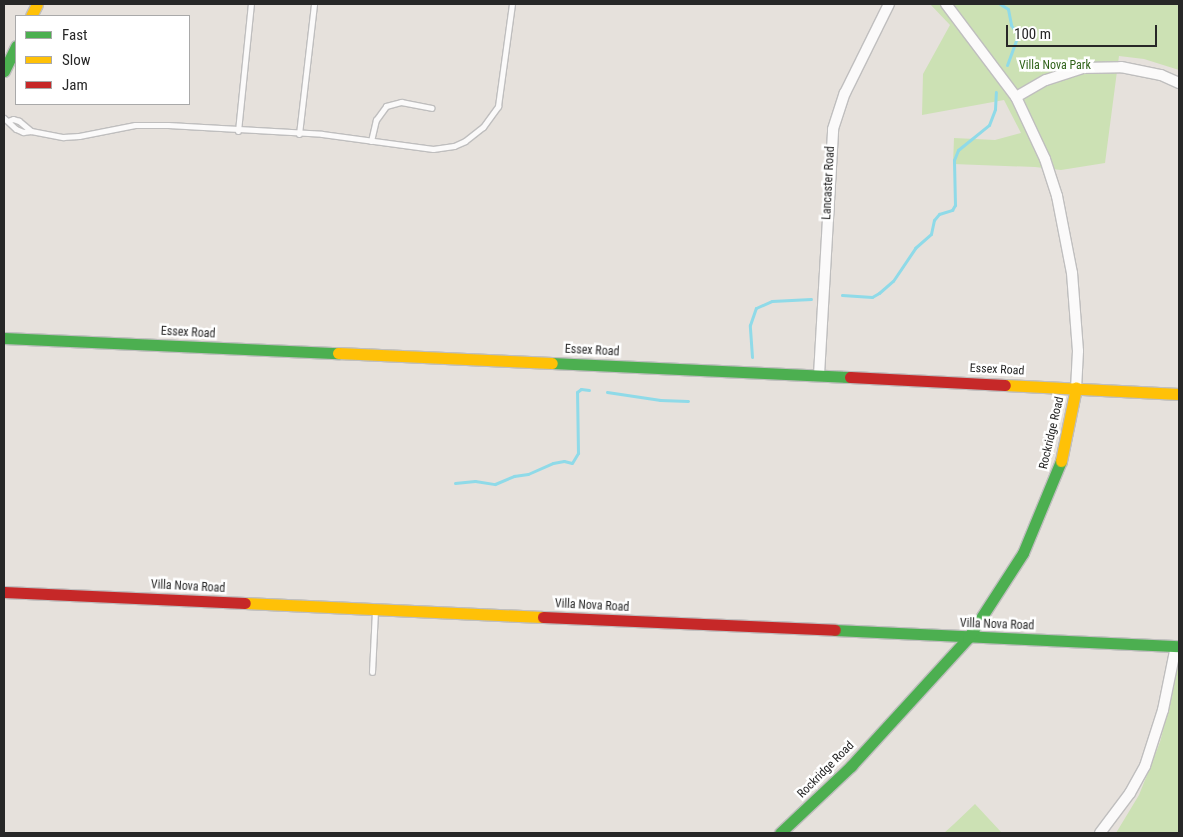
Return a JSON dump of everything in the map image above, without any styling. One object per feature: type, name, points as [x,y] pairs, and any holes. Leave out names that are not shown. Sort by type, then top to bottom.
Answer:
[{"type":"street","name":"Lancaster Road","points":[[819,375],[833,129],[844,93],[889,4]]},
{"type":"street","name":"Rockridge Road","points":[[780,833],[851,766],[968,638],[1005,584],[1023,553],[1042,511],[1065,447],[1076,388],[1078,351],[1076,312],[1066,236],[1045,158],[1016,97],[946,4]]},
{"type":"street","points":[[4,71],[15,48]]},
{"type":"street","points":[[1016,97],[1046,80],[1082,68],[1121,67],[1161,75],[1179,83]]},
{"type":"street","name":"Essex Road","points":[[4,338],[819,375],[1179,394]]},
{"type":"street","name":"Villa Nova Road","points":[[4,592],[968,638],[1177,646]]},
{"type":"street","points":[[1100,833],[1130,794],[1145,766],[1163,710],[1177,646]]},
{"type":"lane","points":[[238,131],[251,4]]},
{"type":"lane","points":[[299,134],[314,4]]},
{"type":"lane","points":[[6,119],[16,129],[23,132],[31,131],[63,137],[79,136],[135,125],[168,125],[299,134],[444,149],[465,141],[483,127],[498,106],[512,4]]},
{"type":"lane","points":[[372,141],[376,120],[386,106],[401,102],[430,108]]},
{"type":"lane","points":[[6,119],[19,121],[31,131]]},
{"type":"lane","points":[[372,672],[375,610]]},
{"type":"green space","name":"Villa Nova Park","points":[[930,4],[1179,4],[1179,70],[1144,59],[1119,56],[1105,163],[1061,170],[1035,167],[953,164],[954,138],[995,140],[1021,133],[1004,100],[922,115],[923,74],[950,25]]},
{"type":"green space","points":[[1177,659],[1179,659],[1179,833],[1116,833],[1139,795],[1160,742],[1174,687]]},
{"type":"green space","points":[[975,804],[1002,833],[944,833],[954,824]]},
{"type":"waterway","points":[[1000,4],[1008,9],[1011,25],[1018,35],[1007,65]]},
{"type":"waterway","points":[[842,295],[872,297],[879,293],[893,281],[915,248],[931,234],[934,220],[939,214],[952,210],[955,205],[954,160],[958,150],[989,125],[995,109],[996,92]]},
{"type":"waterway","points":[[752,357],[750,325],[756,308],[772,301],[811,299]]},
{"type":"waterway","points":[[455,483],[475,481],[495,484],[514,476],[528,474],[553,463],[564,461],[572,463],[578,453],[577,392],[581,389],[589,390]]},
{"type":"waterway","points":[[607,392],[660,400],[688,401]]},
{"type":"traffic: fast","points":[[4,71],[15,48]]},
{"type":"traffic: fast","points":[[4,338],[338,353]]},
{"type":"traffic: fast","points":[[552,363],[850,377]]},
{"type":"traffic: fast","points":[[780,833],[851,766],[968,638],[1023,553],[1061,461]]},
{"type":"traffic: fast","points":[[835,630],[1179,646]]},
{"type":"traffic: slow","points":[[32,15],[37,4]]},
{"type":"traffic: slow","points":[[338,353],[552,363]]},
{"type":"traffic: slow","points":[[1005,385],[1179,394]]},
{"type":"traffic: slow","points":[[1061,461],[1076,388]]},
{"type":"traffic: slow","points":[[245,603],[543,617]]},
{"type":"traffic: jam","points":[[850,377],[1005,385]]},
{"type":"traffic: jam","points":[[4,592],[245,603]]},
{"type":"traffic: jam","points":[[543,617],[835,630]]}]
